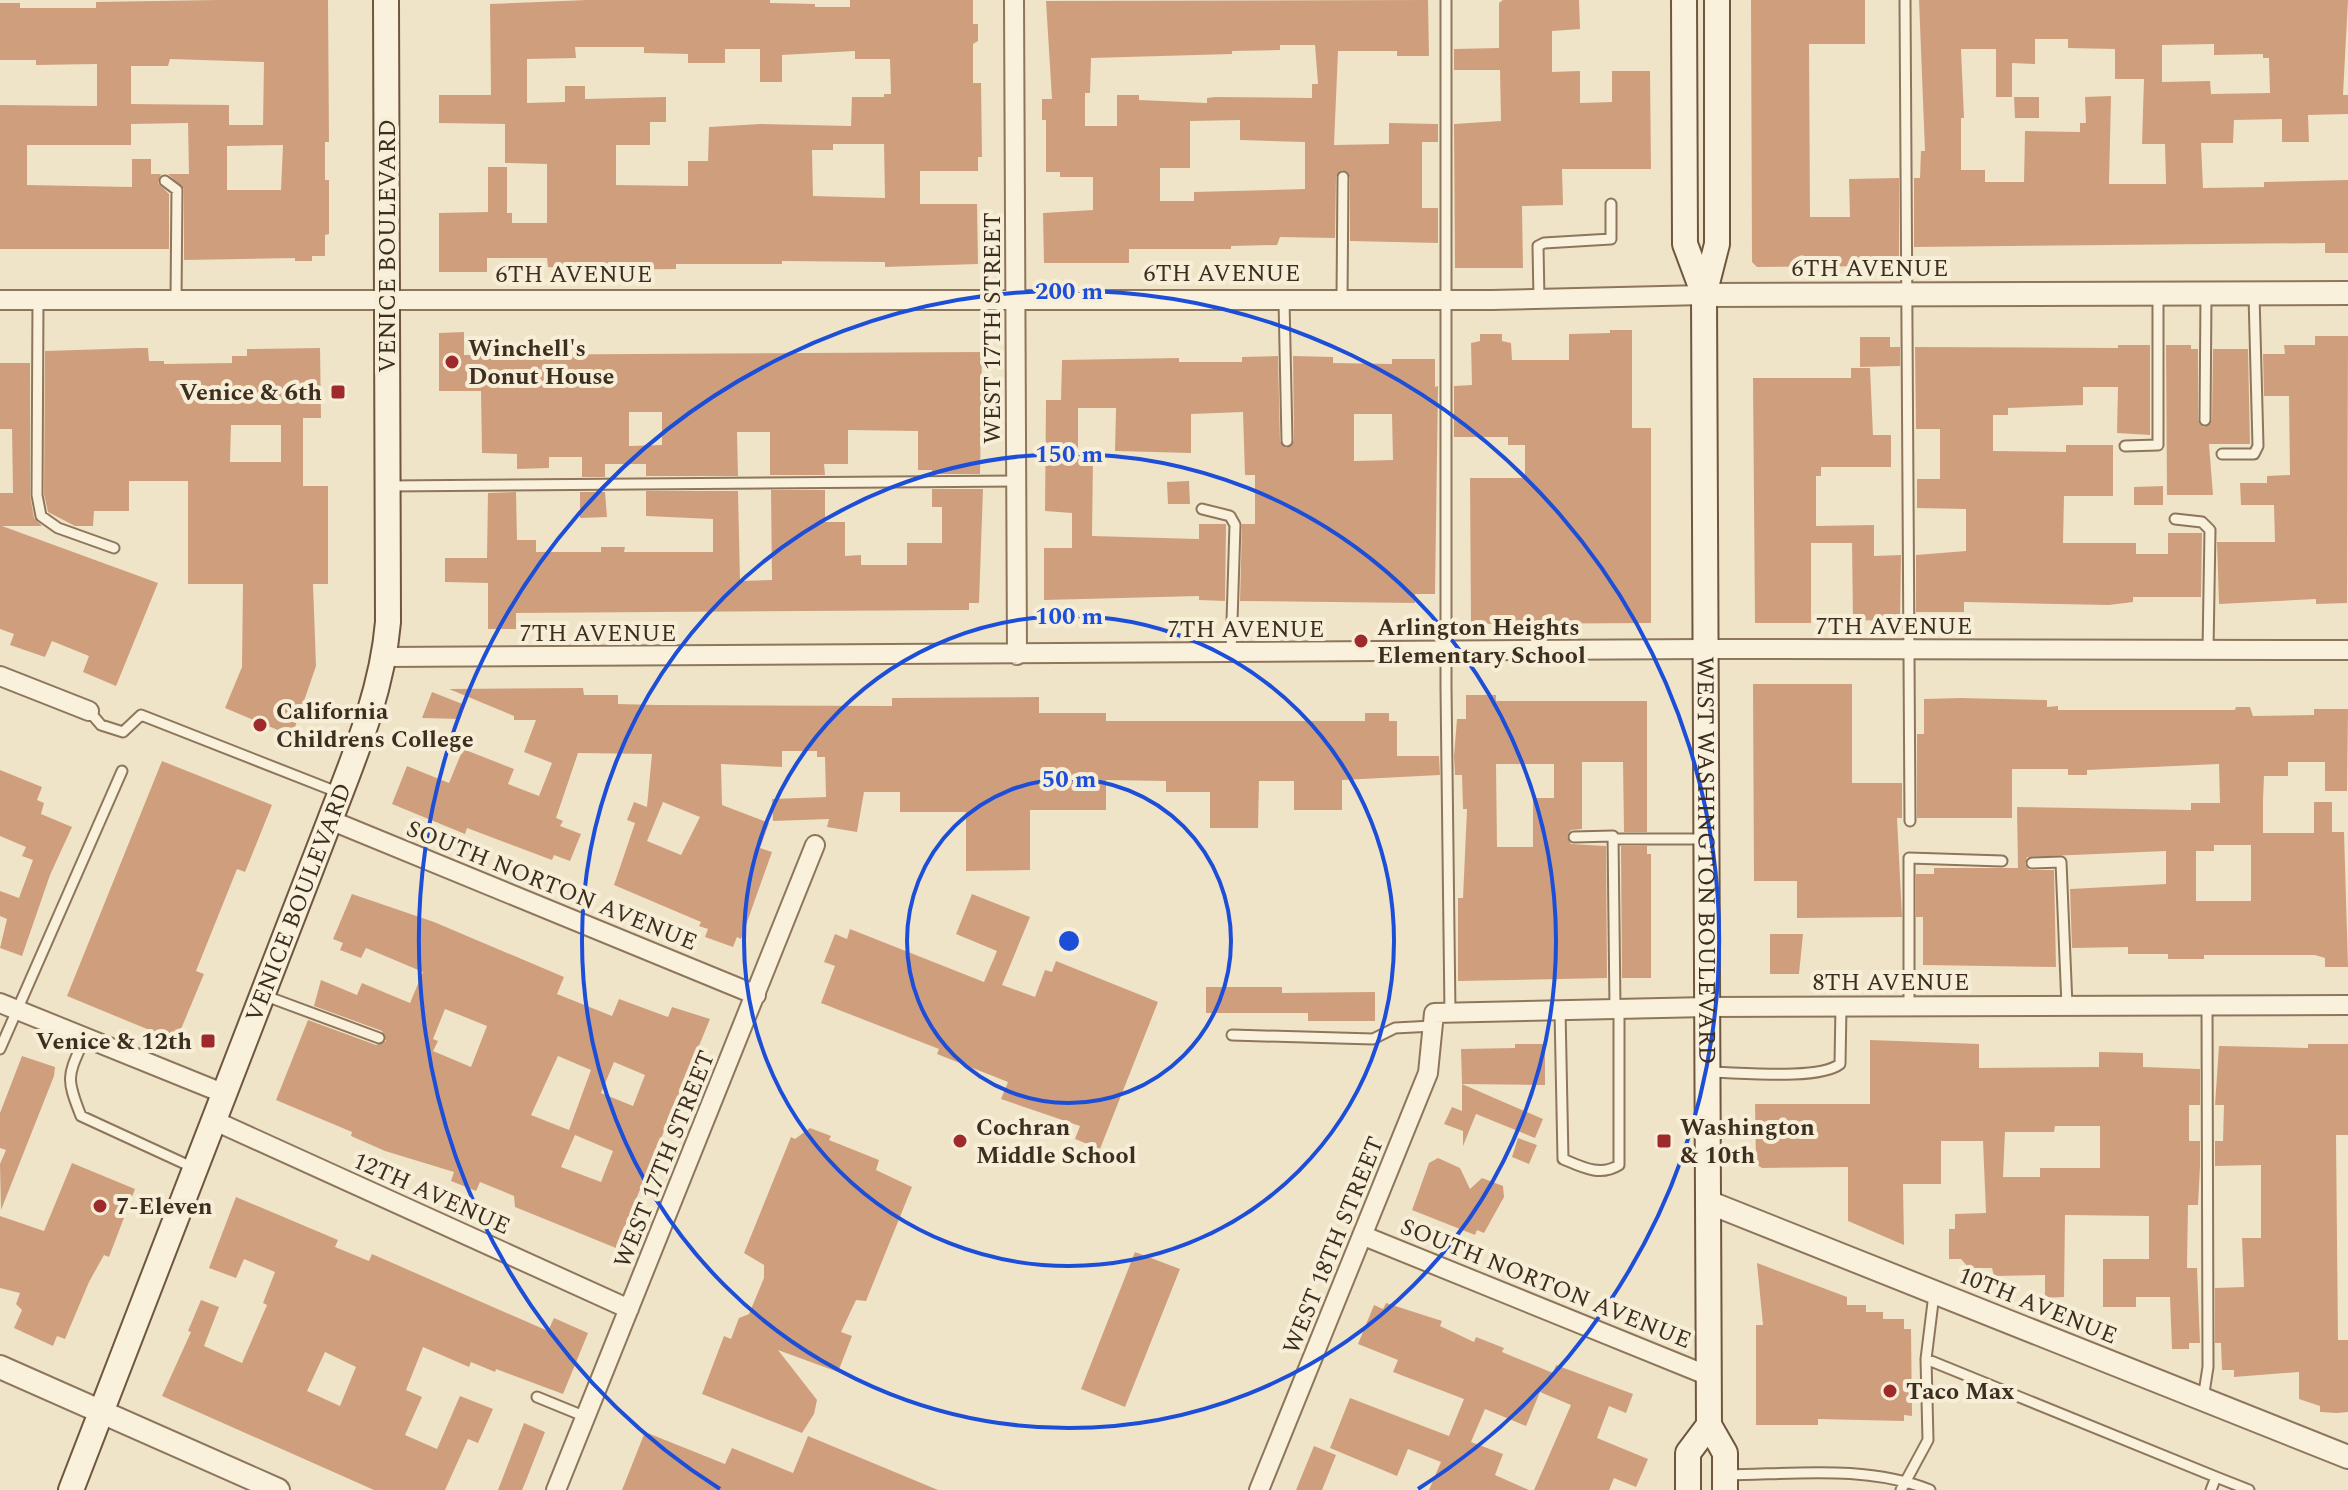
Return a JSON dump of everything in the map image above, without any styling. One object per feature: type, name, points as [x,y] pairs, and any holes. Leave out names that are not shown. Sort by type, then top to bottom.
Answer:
[{"type":"main road","name":"VENICE BOULEVARD","points":[[71,1490],[341,793],[370,715],[385,657],[386,0]]},
{"type":"main road","name":"WEST WASHINGTON BOULEVARD","points":[[1684,0],[1685,244],[1704,295]]},
{"type":"main road","name":"WEST WASHINGTON BOULEVARD","points":[[1717,0],[1717,244],[1704,295],[1707,1072],[1709,1425],[1725,1453],[1725,1482]]},
{"type":"main road","points":[[1688,1490],[1688,1453],[1709,1425]]},
{"type":"street","name":"WEST 17TH STREET","points":[[1014,0],[1017,655]]},
{"type":"street","name":"6TH AVENUE","points":[[0,300],[1284,300],[2348,293]]},
{"type":"street","name":"7TH AVENUE","points":[[385,657],[1706,649],[2348,650]]},
{"type":"street","points":[[0,676],[89,711]]},
{"type":"street","name":"SOUTH NORTON AVENUE","points":[[330,820],[756,995]]},
{"type":"street","name":"WEST 17TH STREET","points":[[556,1490],[815,845]]},
{"type":"street","name":"8TH AVENUE","points":[[1439,1017],[1560,1010],[1707,1007],[2348,1005]]},
{"type":"street","points":[[7,1006],[225,1094]]},
{"type":"street","name":"WEST 18TH STREET","points":[[1259,1490],[1428,1073],[1439,1017]]},
{"type":"street","name":"12TH AVENUE","points":[[215,1121],[629,1309]]},
{"type":"street","name":"10TH AVENUE","points":[[1708,1202],[2348,1457]]},
{"type":"street","name":"SOUTH NORTON AVENUE","points":[[1364,1236],[1709,1376]]},
{"type":"street","points":[[0,1367],[278,1490]]},
{"type":"lane","points":[[1232,1035],[1373,1039],[1395,1028],[1439,1017],[1446,652],[1446,0]]},
{"type":"lane","points":[[1905,0],[1910,821]]},
{"type":"lane","points":[[1342,299],[1343,177]]},
{"type":"lane","points":[[165,181],[177,190],[176,300]]},
{"type":"lane","points":[[1539,299],[1538,246],[1544,243],[1611,239],[1611,204]]},
{"type":"lane","points":[[2125,446],[2158,445],[2158,293]]},
{"type":"lane","points":[[2205,420],[2206,293]]},
{"type":"lane","points":[[2222,454],[2254,454],[2258,446],[2254,294]]},
{"type":"lane","points":[[38,300],[37,495],[41,516],[58,528],[114,548]]},
{"type":"lane","points":[[1284,300],[1287,441]]},
{"type":"lane","points":[[387,486],[1016,481]]},
{"type":"lane","points":[[1202,509],[1230,516],[1235,525],[1231,653]]},
{"type":"lane","points":[[2175,519],[2202,522],[2210,530],[2208,650]]},
{"type":"lane","points":[[89,711],[101,725],[123,732],[141,715],[341,793]]},
{"type":"lane","points":[[0,1049],[7,1006],[122,771]]},
{"type":"lane","points":[[1574,837],[1707,839]]},
{"type":"lane","points":[[1560,1010],[1563,1159],[1591,1171],[1610,1171],[1619,1165],[1613,839]]},
{"type":"lane","points":[[1909,1007],[1909,858],[2002,861]]},
{"type":"lane","points":[[2032,863],[2061,862],[2067,1006]]},
{"type":"lane","points":[[263,995],[379,1038]]},
{"type":"lane","points":[[2203,1399],[2208,1367],[2207,1006]]},
{"type":"lane","points":[[1707,1072],[1809,1073],[1835,1068],[1840,1064],[1841,1007]]},
{"type":"lane","points":[[85,1037],[70,1072],[69,1088],[81,1116],[196,1169]]},
{"type":"lane","points":[[1902,1485],[1928,1440],[1926,1359],[1935,1292]]},
{"type":"lane","points":[[1926,1359],[2249,1490]]},
{"type":"lane","points":[[537,1397],[586,1417]]},
{"type":"lane","points":[[1725,1482],[1850,1473],[1930,1490]]},
{"type":"lane","points":[[2211,1490],[2216,1477]]},
{"type":"building","points":[[328,0],[329,142],[325,142],[325,180],[329,180],[329,234],[325,235],[325,256],[312,256],[312,261],[295,261],[295,258],[184,260],[184,189],[168,174],[189,174],[188,123],[131,124],[131,145],[27,145],[27,185],[132,187],[132,159],[151,159],[151,174],[161,174],[158,183],[169,194],[169,249],[0,249],[0,105],[97,106],[97,64],[36,65],[36,60],[0,60],[0,3],[20,3],[20,8],[96,8],[96,2]],"holes":[[[170,59],[264,62],[263,125],[229,125],[229,105],[131,104],[131,66],[168,66]],[[283,145],[281,190],[227,190],[227,146]]]},
{"type":"building","points":[[587,0],[770,0],[770,3],[815,4],[815,7],[850,7],[850,0],[973,0],[973,24],[978,24],[978,41],[973,44],[973,83],[981,83],[982,157],[978,157],[978,171],[920,171],[920,204],[977,204],[978,264],[885,267],[885,262],[782,261],[782,264],[676,264],[676,269],[591,270],[548,267],[547,258],[487,258],[487,272],[439,272],[439,213],[488,212],[488,167],[507,167],[507,213],[512,213],[512,223],[547,223],[547,164],[505,163],[505,124],[439,123],[439,95],[491,95],[490,4]],"holes":[[[575,47],[644,47],[644,53],[688,54],[688,63],[725,63],[725,49],[760,49],[760,82],[782,82],[782,55],[855,51],[855,59],[890,59],[891,94],[884,94],[884,97],[852,97],[851,126],[760,124],[709,127],[708,161],[688,161],[688,186],[616,185],[616,145],[650,145],[650,122],[666,122],[666,97],[585,99],[585,86],[565,86],[565,102],[527,103],[527,59],[576,58]],[[833,144],[884,144],[885,198],[813,196],[812,150],[833,150]]]},
{"type":"building","points":[[1428,0],[1429,56],[1397,56],[1397,51],[1338,51],[1334,145],[1389,144],[1389,123],[1438,124],[1438,142],[1422,142],[1422,208],[1438,208],[1438,243],[1350,241],[1350,177],[1342,170],[1336,177],[1335,238],[1280,237],[1277,245],[1231,246],[1231,249],[1129,249],[1129,263],[1044,263],[1043,213],[1093,210],[1093,177],[1060,177],[1060,172],[1046,172],[1046,120],[1042,120],[1042,99],[1052,99],[1046,1]],"holes":[[[1280,45],[1315,45],[1318,84],[1312,84],[1312,98],[1215,97],[1207,98],[1207,103],[1139,100],[1139,95],[1117,95],[1117,126],[1085,126],[1085,93],[1090,93],[1091,58],[1232,54],[1232,51],[1280,50]],[[1240,120],[1240,140],[1305,142],[1305,189],[1194,192],[1194,201],[1160,201],[1160,168],[1190,168],[1190,121]]]},
{"type":"building","points":[[1503,0],[1579,0],[1580,29],[1552,31],[1552,72],[1580,71],[1580,103],[1612,102],[1612,71],[1650,71],[1651,169],[1562,169],[1563,205],[1522,206],[1523,268],[1455,268],[1454,124],[1501,121],[1500,70],[1454,70],[1454,49],[1499,48],[1499,3]]},
{"type":"building","points":[[1751,0],[1865,0],[1865,44],[1809,44],[1810,217],[1850,217],[1849,179],[1899,178],[1899,266],[1757,267],[1752,262]]},
{"type":"building","points":[[1919,0],[2348,0],[2343,95],[2348,95],[2348,114],[2308,115],[2309,142],[2282,142],[2282,119],[2234,120],[2233,143],[2201,143],[2203,188],[2264,187],[2264,182],[2348,180],[2348,253],[2325,253],[2325,243],[1914,247],[1914,178],[1920,178],[1921,151],[1925,151]],"holes":[[[2035,39],[2068,39],[2068,48],[2115,49],[2115,79],[2144,79],[2142,144],[2165,144],[2166,184],[2109,184],[2111,96],[2085,97],[2086,123],[2080,123],[2080,132],[2025,131],[2024,182],[1985,182],[1985,170],[1961,170],[1961,118],[1964,118],[1961,49],[1996,49],[1996,97],[2012,97],[2012,63],[2035,64]],[[2214,44],[2214,55],[2263,54],[2263,58],[2269,58],[2270,93],[2211,94],[2210,81],[2162,82],[2162,45]]]},
{"type":"building","points":[[2014,97],[2039,97],[2039,118],[2015,118]]},
{"type":"building","points":[[1610,330],[1632,330],[1632,428],[1651,428],[1651,623],[1471,624],[1470,478],[1525,478],[1525,445],[1508,445],[1508,437],[1454,437],[1454,386],[1472,385],[1471,343],[1480,341],[1480,334],[1502,334],[1502,341],[1511,343],[1512,360],[1569,360],[1569,334],[1610,333]]},
{"type":"building","points":[[464,332],[464,355],[982,352],[980,474],[932,474],[932,470],[918,470],[918,431],[848,430],[848,464],[824,464],[825,475],[770,475],[770,432],[737,432],[738,476],[646,476],[646,464],[605,464],[605,477],[582,477],[582,457],[549,457],[549,468],[517,469],[517,454],[482,453],[481,391],[439,391],[439,333]],"holes":[[[629,412],[662,412],[662,445],[629,446]]]},
{"type":"building","points":[[2315,336],[2348,336],[2347,603],[2316,604],[2316,599],[2219,604],[2217,542],[2275,542],[2274,505],[2241,505],[2240,483],[2267,483],[2267,476],[2290,475],[2289,396],[2264,396],[2263,354],[2285,354],[2284,345],[2315,345]]},
{"type":"building","points":[[1860,337],[1890,337],[1890,347],[1900,347],[1900,366],[1860,367]]},
{"type":"building","points":[[2118,345],[2150,345],[2150,435],[2117,433],[2118,387],[2083,387],[2083,405],[2008,408],[2008,415],[1993,415],[1993,451],[2066,452],[2066,445],[2113,445],[2113,496],[2064,496],[2063,543],[2136,543],[2136,554],[2168,554],[2168,533],[2202,533],[2201,597],[2133,597],[2133,602],[2109,605],[1964,602],[1964,612],[1916,612],[1916,555],[1966,551],[1966,509],[1917,508],[1917,479],[1940,479],[1940,429],[1916,429],[1915,347],[2118,348]]},
{"type":"building","points":[[2166,345],[2191,345],[2191,349],[2198,349],[2198,420],[2204,427],[2212,420],[2213,349],[2248,349],[2250,444],[2209,444],[2213,495],[2167,495]]},
{"type":"building","points":[[148,348],[149,361],[164,361],[164,364],[232,363],[232,356],[247,356],[247,349],[320,348],[321,418],[303,418],[303,486],[328,486],[328,584],[313,584],[316,666],[292,736],[225,708],[242,667],[243,584],[188,584],[188,481],[129,481],[129,511],[94,511],[93,526],[75,526],[48,512],[44,494],[45,351]],"holes":[[[231,425],[281,425],[281,462],[230,462]]]},
{"type":"building","points":[[1278,356],[1280,441],[1286,448],[1294,441],[1293,356],[1333,357],[1333,363],[1392,364],[1392,359],[1435,359],[1435,387],[1438,386],[1435,594],[1415,594],[1415,603],[1240,601],[1242,524],[1255,524],[1255,475],[1245,475],[1243,412],[1191,414],[1191,453],[1115,451],[1116,408],[1078,408],[1078,459],[1093,459],[1092,536],[1199,539],[1199,524],[1226,524],[1225,601],[1199,600],[1199,596],[1044,600],[1044,548],[1072,548],[1072,513],[1045,511],[1046,400],[1061,400],[1062,360],[1179,358],[1179,362],[1242,362],[1242,357]],"holes":[[[1354,414],[1392,414],[1393,460],[1354,461]]]},
{"type":"building","points":[[0,363],[30,363],[30,495],[34,518],[42,526],[2,526],[158,583],[116,686],[83,672],[89,656],[52,641],[45,657],[10,645],[14,634],[0,629],[0,493],[13,493],[12,429],[0,429]]},
{"type":"building","points":[[1851,368],[1870,368],[1873,435],[1891,435],[1891,467],[1821,467],[1821,476],[1816,476],[1816,526],[1874,525],[1874,556],[1901,555],[1900,621],[1853,620],[1852,543],[1811,543],[1811,623],[1755,623],[1753,378],[1851,378]]},
{"type":"building","points":[[1189,481],[1190,504],[1168,504],[1167,482]]},
{"type":"building","points":[[2163,486],[2163,505],[2134,505],[2134,487]]},
{"type":"building","points":[[932,489],[983,489],[979,603],[969,603],[969,610],[516,613],[516,629],[488,629],[488,583],[445,582],[445,558],[487,558],[488,493],[516,492],[517,540],[536,540],[536,552],[601,552],[601,547],[625,547],[624,552],[713,552],[713,519],[646,516],[646,491],[738,491],[740,581],[772,580],[771,490],[825,490],[825,522],[845,522],[845,556],[861,555],[861,565],[907,565],[907,543],[942,543],[942,507],[932,507]]},
{"type":"building","points":[[580,492],[605,492],[607,517],[580,518]]},
{"type":"building","points":[[1753,684],[1852,684],[1852,783],[1902,783],[1902,818],[1897,818],[1902,917],[1797,918],[1797,881],[1754,881]]},
{"type":"building","points":[[583,688],[584,695],[618,695],[618,704],[657,705],[892,706],[892,698],[1039,697],[1039,713],[1106,713],[1106,721],[1365,721],[1365,713],[1389,713],[1389,721],[1397,721],[1397,756],[1439,756],[1440,775],[1342,780],[1342,810],[1294,810],[1294,781],[1259,781],[1258,828],[1210,828],[1210,792],[1166,792],[1166,781],[1106,780],[1106,810],[1030,810],[1030,870],[966,871],[966,812],[900,812],[900,792],[864,792],[857,832],[827,827],[829,819],[773,821],[772,799],[826,797],[825,757],[817,757],[817,751],[782,751],[782,767],[721,764],[722,805],[769,823],[760,848],[772,852],[741,939],[737,937],[733,947],[705,937],[708,929],[699,926],[701,922],[614,885],[635,823],[627,820],[634,802],[647,807],[652,754],[578,753],[556,818],[563,821],[560,826],[581,834],[570,861],[554,855],[552,860],[467,828],[465,834],[392,804],[407,766],[449,783],[463,749],[514,769],[508,784],[539,796],[552,763],[524,752],[536,720],[514,720],[514,716],[449,689]],"holes":[[[663,802],[700,817],[681,855],[647,841]]]},
{"type":"building","points":[[432,692],[465,705],[460,719],[422,718]]},
{"type":"building","points":[[1466,695],[1496,695],[1496,701],[1647,701],[1647,832],[1624,832],[1623,762],[1582,762],[1582,829],[1571,830],[1567,836],[1571,844],[1606,846],[1607,978],[1458,981],[1458,898],[1463,898],[1467,809],[1463,809],[1462,775],[1455,775],[1454,756],[1457,719],[1466,719]],"holes":[[[1496,764],[1554,764],[1554,798],[1533,798],[1533,847],[1497,847]]]},
{"type":"building","points":[[1924,699],[2047,700],[2047,707],[2058,706],[2058,710],[2235,710],[2236,707],[2250,707],[2253,716],[2314,715],[2314,709],[2348,709],[2347,791],[2325,791],[2325,762],[2288,762],[2288,776],[2264,776],[2263,833],[2314,833],[2314,802],[2332,802],[2332,832],[2344,832],[2348,967],[2325,967],[2325,958],[2315,955],[2204,955],[2204,959],[2168,959],[2168,954],[2128,954],[2128,947],[2072,948],[2070,889],[2166,884],[2166,851],[2027,857],[2025,864],[2029,870],[2054,870],[2056,967],[1923,965],[1923,917],[1916,917],[1916,874],[1934,874],[1934,868],[2018,868],[2017,807],[2191,810],[2191,803],[2220,803],[2219,764],[2087,770],[2087,775],[2068,775],[2068,769],[2012,769],[2012,818],[1917,818],[1917,734],[1924,734]],"holes":[[[2214,845],[2251,845],[2251,901],[2196,901],[2196,851],[2214,851]]]},
{"type":"building","points":[[162,761],[272,805],[245,872],[237,869],[196,971],[204,974],[176,1041],[67,996]]},
{"type":"building","points":[[0,770],[42,787],[37,800],[44,803],[41,814],[72,827],[50,875],[22,956],[0,948],[7,919],[0,916],[0,891],[19,898],[33,860],[22,856],[26,847],[0,836]]},
{"type":"building","points":[[1621,846],[1647,846],[1647,854],[1651,854],[1651,978],[1622,978]]},
{"type":"building","points":[[352,894],[434,922],[564,977],[557,994],[612,1016],[619,999],[668,1017],[672,1007],[710,1019],[616,1248],[515,1207],[514,1196],[480,1182],[476,1191],[451,1181],[454,1172],[385,1151],[351,1136],[352,1132],[276,1100],[308,1020],[376,1045],[386,1041],[382,1031],[314,1006],[321,980],[357,995],[362,983],[410,1003],[423,972],[366,948],[361,958],[340,950],[343,943],[333,939]],"holes":[[[445,1009],[487,1026],[471,1067],[433,1051],[438,1041],[433,1039]],[[558,1056],[591,1070],[569,1130],[531,1115]],[[614,1062],[645,1075],[633,1106],[601,1093]],[[575,1135],[613,1151],[601,1182],[561,1167]]]},
{"type":"building","points":[[972,894],[1030,917],[1002,985],[1035,997],[1045,970],[1052,972],[1056,961],[1158,1002],[1100,1149],[1075,1139],[1080,1126],[1001,1099],[1008,1082],[937,1054],[939,1049],[821,1003],[835,966],[824,962],[835,934],[847,939],[850,929],[984,982],[997,951],[956,934]]},
{"type":"building","points":[[1770,934],[1803,934],[1799,974],[1770,974]]},
{"type":"building","points":[[1206,987],[1282,987],[1282,993],[1375,992],[1375,1021],[1308,1021],[1308,1013],[1206,1013]]},
{"type":"building","points":[[1870,1040],[1979,1044],[1979,1068],[2099,1067],[2099,1052],[2143,1053],[2143,1067],[2200,1069],[2200,1105],[2189,1105],[2189,1141],[2200,1141],[2200,1166],[2198,1205],[2188,1205],[2187,1268],[2197,1268],[2200,1343],[2189,1343],[2189,1349],[2172,1349],[2170,1297],[2136,1297],[2136,1307],[2103,1307],[2103,1259],[2149,1259],[2149,1216],[2065,1215],[2064,1297],[2045,1298],[2045,1275],[1994,1276],[1992,1268],[1969,1268],[1961,1259],[1949,1259],[1949,1229],[1955,1229],[1955,1214],[1986,1213],[1983,1141],[1941,1141],[1941,1184],[1903,1184],[1904,1245],[1848,1221],[1848,1167],[1762,1168],[1756,1164],[1755,1104],[1870,1104]],"holes":[[[2055,1126],[2100,1126],[2100,1168],[2040,1168],[2040,1177],[2003,1177],[2005,1132],[2054,1132]]]},
{"type":"building","points":[[1515,1044],[1545,1044],[1545,1085],[1462,1084],[1461,1049],[1515,1048]]},
{"type":"building","points":[[2308,1044],[2348,1044],[2348,1135],[2336,1135],[2338,1340],[2348,1340],[2348,1412],[2320,1412],[2320,1406],[2299,1399],[2299,1372],[2234,1377],[2234,1370],[2222,1370],[2221,1343],[2215,1343],[2215,1288],[2244,1287],[2242,1238],[2261,1238],[2261,1165],[2215,1166],[2215,1141],[2223,1141],[2224,1105],[2215,1105],[2219,1046],[2308,1048]]},
{"type":"building","points":[[22,1056],[55,1067],[54,1076],[1,1210],[0,1164],[6,1150],[0,1148],[0,1113]]},
{"type":"building","points":[[1462,1084],[1543,1119],[1535,1138],[1476,1114],[1463,1146],[1463,1131],[1444,1124],[1452,1107],[1462,1111]]},
{"type":"building","points":[[810,1128],[831,1136],[829,1140],[879,1160],[876,1170],[912,1187],[866,1301],[856,1300],[841,1332],[852,1336],[838,1372],[778,1350],[817,1400],[814,1414],[802,1433],[702,1394],[724,1336],[731,1339],[739,1318],[749,1314],[764,1278],[764,1265],[744,1253],[791,1137],[795,1139]]},
{"type":"building","points":[[1518,1138],[1537,1145],[1529,1164],[1512,1157]]},
{"type":"building","points":[[1438,1158],[1460,1168],[1470,1189],[1482,1178],[1503,1186],[1504,1197],[1484,1233],[1477,1230],[1475,1235],[1412,1210],[1429,1163]]},
{"type":"building","points":[[72,1163],[135,1189],[109,1257],[104,1255],[89,1282],[65,1339],[57,1336],[53,1346],[14,1328],[22,1310],[16,1304],[20,1293],[0,1288],[0,1216],[44,1231]]},
{"type":"building","points":[[236,1197],[338,1240],[335,1247],[369,1261],[372,1254],[548,1331],[554,1318],[588,1333],[563,1394],[496,1369],[495,1372],[471,1362],[469,1367],[423,1347],[406,1390],[422,1397],[405,1435],[437,1449],[460,1396],[493,1409],[478,1443],[468,1439],[445,1490],[374,1490],[162,1396],[191,1332],[188,1331],[201,1300],[219,1307],[204,1346],[242,1363],[267,1305],[263,1303],[275,1272],[244,1259],[236,1278],[209,1268]],"holes":[[[325,1352],[356,1367],[340,1406],[307,1391]]]},
{"type":"building","points":[[1135,1252],[1180,1269],[1125,1407],[1081,1389]]},
{"type":"building","points":[[1757,1263],[1847,1297],[1847,1305],[1866,1305],[1866,1312],[1883,1312],[1883,1319],[1904,1319],[1904,1329],[1911,1329],[1912,1416],[1904,1415],[1904,1421],[1818,1419],[1818,1425],[1756,1425],[1756,1325],[1763,1325]]},
{"type":"building","points":[[1386,1303],[1442,1321],[1440,1326],[1474,1342],[1476,1337],[1504,1348],[1502,1352],[1553,1373],[1556,1365],[1633,1394],[1626,1413],[1609,1406],[1597,1438],[1648,1459],[1636,1487],[1614,1478],[1609,1490],[1534,1490],[1571,1405],[1540,1392],[1526,1426],[1485,1409],[1471,1442],[1503,1454],[1495,1475],[1529,1490],[1429,1490],[1441,1462],[1408,1449],[1397,1476],[1330,1448],[1350,1398],[1449,1436],[1464,1399],[1393,1372],[1398,1360],[1358,1344],[1374,1305],[1383,1309]]},
{"type":"building","points":[[524,1423],[545,1432],[522,1490],[498,1490]]},
{"type":"building","points":[[645,1432],[725,1464],[732,1448],[793,1473],[808,1436],[938,1490],[622,1490]]},
{"type":"building","points":[[1314,1446],[1336,1455],[1322,1490],[1296,1490]]},
{"type":"place","name":"Winchell's Donut House","points":[[452,362]]},
{"type":"place","name":"Venice & 6th","points":[[338,392]]},
{"type":"place","name":"Arlington Heights Elementary School","points":[[1361,641]]},
{"type":"place","name":"California Childrens College","points":[[260,725]]},
{"type":"place","name":"Venice & 12th","points":[[208,1041]]},
{"type":"place","name":"Cochran Middle School","points":[[960,1141]]},
{"type":"place","name":"Washington & 10th","points":[[1664,1141]]},
{"type":"place","name":"7-Eleven","points":[[100,1206]]},
{"type":"place","name":"Taco Max","points":[[1890,1391]]}]
